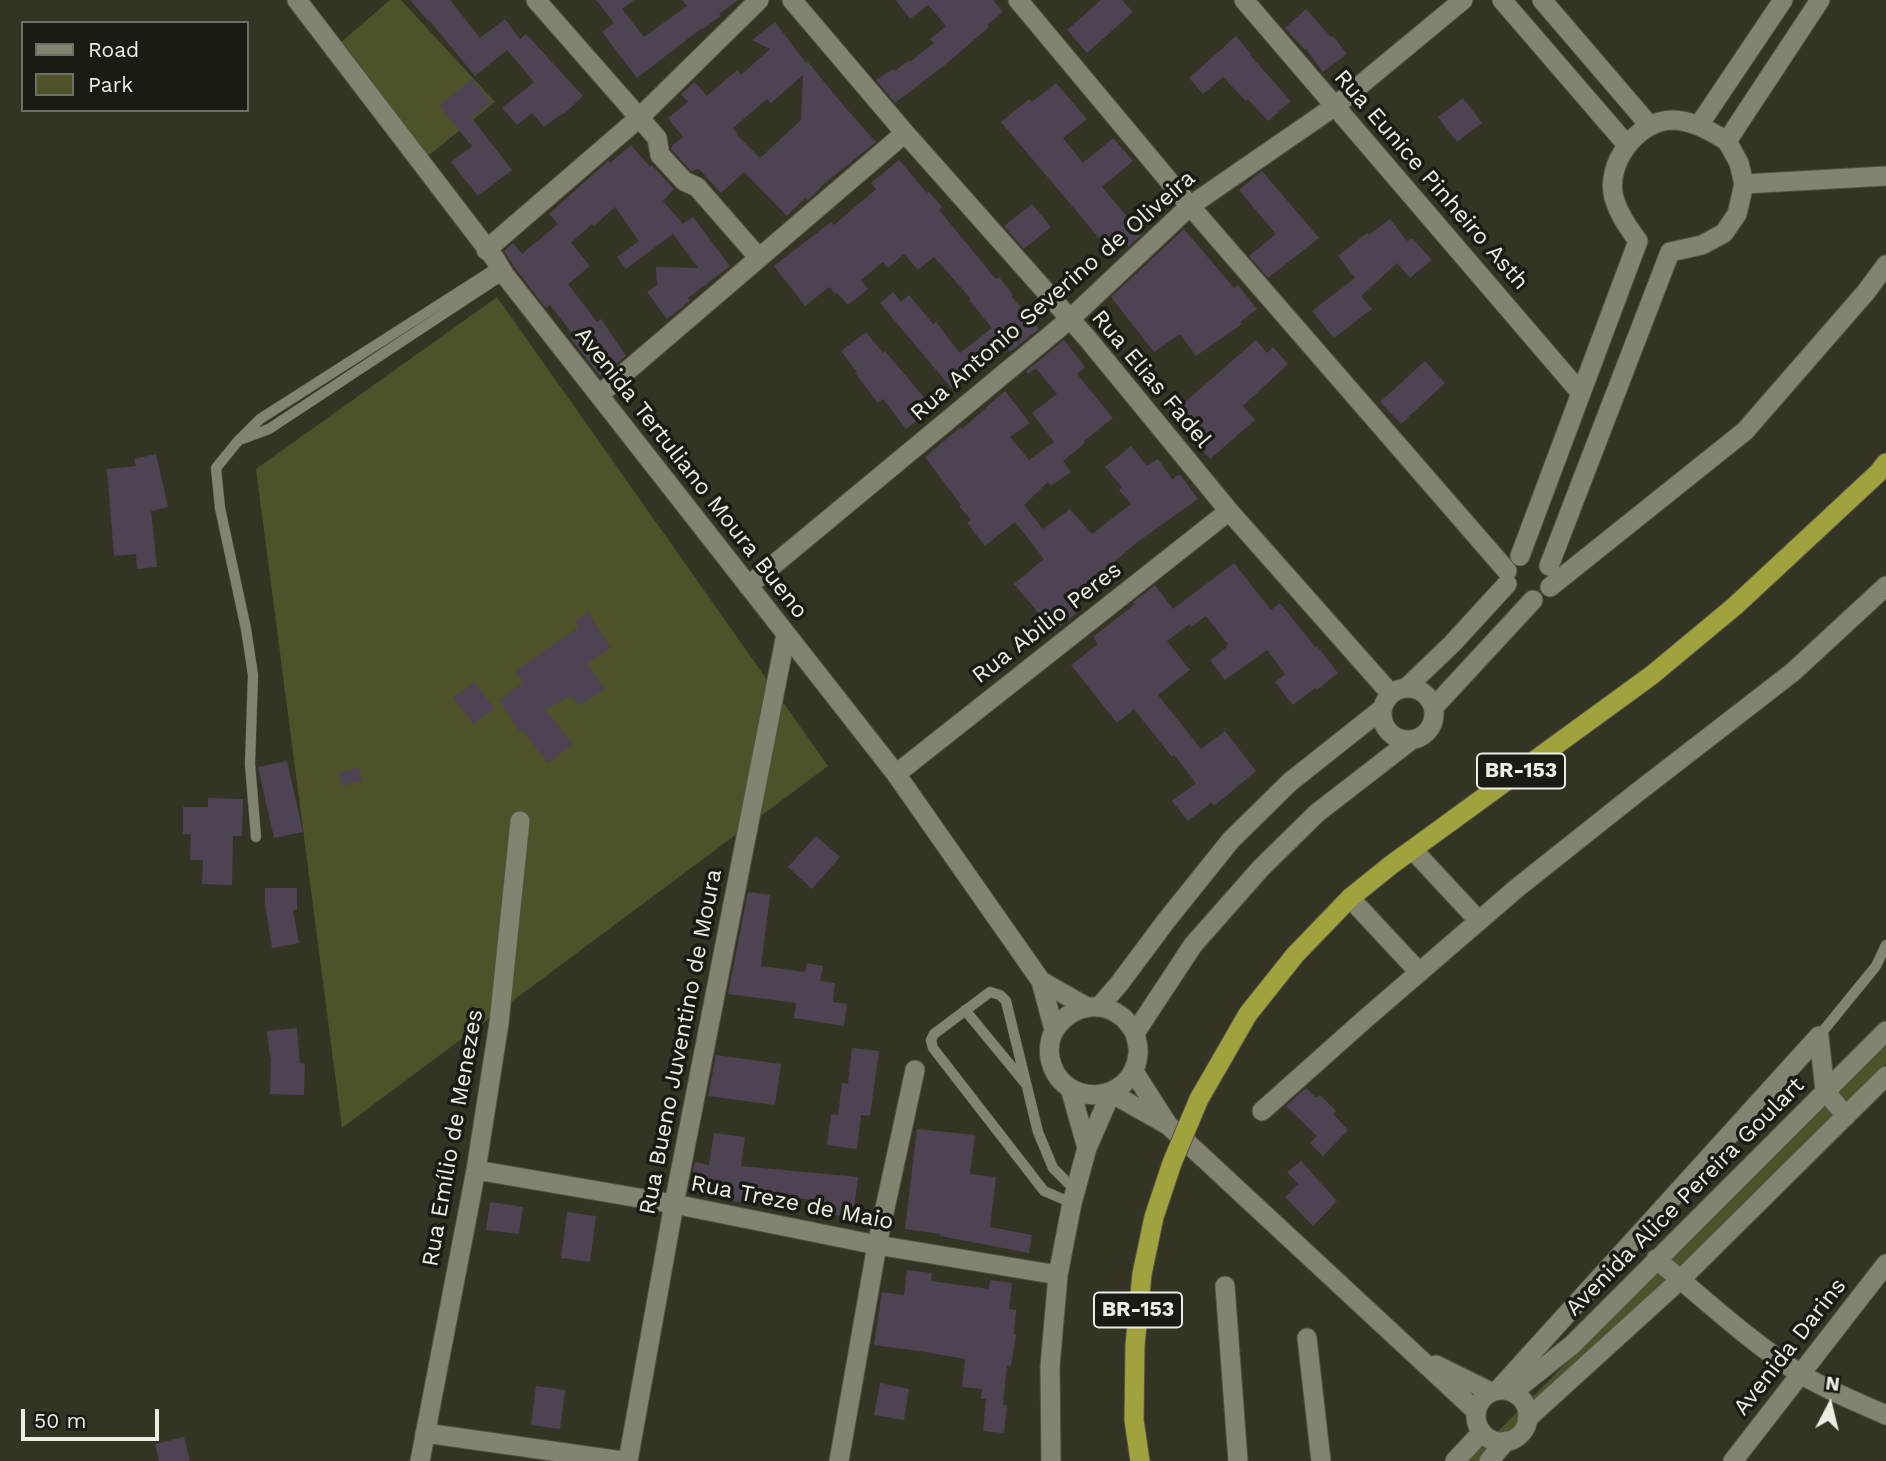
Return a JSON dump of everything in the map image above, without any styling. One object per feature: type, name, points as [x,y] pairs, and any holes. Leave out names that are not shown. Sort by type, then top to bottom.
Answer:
[{"type":"highway","name":"BR-153","points":[[1140,1461],[1134,1420],[1135,1345],[1142,1275],[1154,1217],[1172,1163],[1199,1098],[1248,1014],[1295,955],[1350,898],[1662,666],[1735,606],[1886,463]]},
{"type":"street","name":"Avenida Tertuliano Moura Bueno","points":[[297,0],[495,259],[501,271],[896,774],[1041,981],[1054,1030]]},
{"type":"street","points":[[536,0],[657,138],[660,155],[684,181],[697,187],[759,258]]},
{"type":"street","points":[[486,250],[640,117],[759,0]]},
{"type":"street","name":"Rua Elias Fadel","points":[[792,0],[905,133],[1070,319],[1229,511],[1393,697]]},
{"type":"street","points":[[1018,0],[1190,206],[1511,570]]},
{"type":"street","name":"Rua Eunice Pinheiro Asth","points":[[1244,0],[1580,392]]},
{"type":"street","name":"Rua Antonio Severino de Oliveira","points":[[748,586],[1070,319],[1190,206],[1335,106],[1463,0]]},
{"type":"street","points":[[1502,0],[1628,145]]},
{"type":"street","points":[[1542,0],[1650,127]]},
{"type":"street","points":[[1699,125],[1783,0]]},
{"type":"street","points":[[1727,141],[1820,0]]},
{"type":"street","points":[[1671,120],[1699,125],[1727,141],[1739,163],[1744,184],[1737,214],[1724,233],[1702,245],[1670,252],[1638,241],[1622,219],[1614,196],[1614,172],[1624,149],[1645,128],[1650,127],[1671,120]]},
{"type":"street","points":[[599,395],[905,133]]},
{"type":"street","points":[[1744,184],[1886,176]]},
{"type":"street","points":[[1533,600],[1522,599],[1513,593],[1511,570],[1638,241]]},
{"type":"street","points":[[1549,566],[1670,252]]},
{"type":"street","points":[[1434,707],[1533,600],[1543,595],[1745,431],[1866,292],[1886,265]]},
{"type":"street","name":"Rua Abilio Peres","points":[[896,774],[1229,511]]},
{"type":"street","points":[[1092,1007],[1119,984],[1231,839],[1290,782],[1452,644],[1511,570],[1530,555],[1541,558],[1549,566],[1552,576],[1550,587]]},
{"type":"street","points":[[1262,1111],[1517,888],[1793,672],[1886,586]]},
{"type":"street","name":"Rua Bueno Juventino de Moura","points":[[628,1461],[674,1204],[786,634]]},
{"type":"street","points":[[1135,1033],[1193,945],[1261,868],[1317,813],[1410,741],[1430,730],[1435,719],[1434,707],[1428,696],[1419,689],[1393,697],[1382,721],[1388,732],[1398,739],[1410,741]]},
{"type":"street","name":"Rua Emílio de Menezes","points":[[420,1461],[476,1170],[499,1023],[520,821]]},
{"type":"street","points":[[1413,850],[1479,921]]},
{"type":"street","points":[[1350,898],[1419,972]]},
{"type":"street","name":"Avenida Tertuliano Moura Bueno","points":[[1041,981],[1092,1007]]},
{"type":"street","points":[[1092,1007],[1105,1007],[1123,1017],[1135,1033],[1139,1052],[1133,1072],[1121,1087],[1102,1095],[1082,1094],[1064,1085],[1052,1069],[1048,1049],[1054,1030],[1067,1015],[1092,1007]]},
{"type":"street","name":"Avenida Alice Pereira Goulart","points":[[1501,1391],[1572,1345],[1886,1031]]},
{"type":"street","points":[[1819,1036],[1825,1091],[1846,1116]]},
{"type":"street","points":[[1419,1357],[1501,1391],[1521,1399],[1527,1408],[1527,1419],[1524,1429],[1516,1437],[1496,1441],[1482,1433],[1476,1411],[1483,1398],[1501,1391],[1819,1036]]},
{"type":"street","points":[[839,1461],[877,1245],[915,1070]]},
{"type":"street","points":[[1133,1072],[1168,1125]]},
{"type":"street","points":[[1527,1419],[1681,1279],[1886,1076]]},
{"type":"street","points":[[1070,1088],[1087,1149]]},
{"type":"street","points":[[1111,1093],[1168,1125],[1476,1411]]},
{"type":"street","points":[[1051,1461],[1050,1366],[1058,1275],[1087,1149],[1111,1093]]},
{"type":"street","name":"Rua Treze de Maio","points":[[476,1170],[674,1204],[877,1245],[1058,1275]]},
{"type":"street","points":[[1656,1259],[1732,1324],[1800,1374],[1886,1415]]},
{"type":"street","name":"Avenida Darins","points":[[1733,1461],[1886,1264]]},
{"type":"street","points":[[1225,1286],[1238,1461]]},
{"type":"street","points":[[1307,1338],[1321,1461]]},
{"type":"street","points":[[425,1433],[621,1461]]},
{"type":"street","points":[[1455,1461],[1482,1433]]},
{"type":"street","points":[[1489,1461],[1506,1441]]},
{"type":"lane","points":[[256,837],[250,764],[253,675],[220,508],[216,468],[260,419],[501,271]]},
{"type":"lane","points":[[1819,1036],[1876,965],[1886,945]]},
{"type":"lane","points":[[990,992],[1000,995],[1006,1001],[1038,1132],[1053,1168],[1074,1198],[1044,1191],[933,1048],[933,1034],[990,992]]},
{"type":"lane","points":[[965,1010],[1027,1085]]},
{"type":"green space","points":[[390,0],[401,0],[495,102],[428,156],[340,43]]},
{"type":"green space","points":[[497,297],[828,766],[342,1128],[256,469]]},
{"type":"green space","points":[[1886,1044],[1886,1064],[1486,1461],[1468,1461]]},
{"type":"building","points":[[410,0],[450,0],[480,38],[505,19],[520,39],[526,34],[583,96],[564,114],[544,127],[532,113],[517,125],[502,108],[534,82],[507,50],[475,76]]},
{"type":"building","points":[[596,0],[634,0],[622,9],[644,37],[687,6],[682,0],[738,0],[719,14],[721,16],[637,78],[602,32],[614,23]]},
{"type":"building","points":[[896,0],[993,0],[1003,12],[946,64],[895,103],[876,80],[893,69],[895,71],[909,60],[910,62],[934,43],[930,39],[946,26],[928,5],[910,19]]},
{"type":"building","points":[[1101,0],[1122,0],[1133,12],[1087,53],[1067,30]]},
{"type":"building","points":[[1306,9],[1347,54],[1323,72],[1306,49],[1285,28]]},
{"type":"building","points":[[775,22],[807,64],[807,61],[876,142],[807,201],[805,198],[787,216],[744,172],[721,193],[699,169],[691,171],[671,149],[683,137],[668,118],[688,102],[681,94],[695,82],[707,96],[737,70],[741,75],[770,49],[752,40]],"holes":[[[803,75],[801,120],[760,158],[733,128],[767,99],[771,103]]]},
{"type":"building","points":[[1236,36],[1291,101],[1268,121],[1223,77],[1203,94],[1189,78]]},
{"type":"building","points":[[472,79],[491,102],[471,117],[512,170],[478,196],[451,162],[472,146],[439,106]]},
{"type":"building","points":[[1056,83],[1087,119],[1063,138],[1083,163],[1113,138],[1133,161],[1102,187],[1142,234],[1129,247],[1123,240],[1110,251],[1001,122],[1029,99],[1032,102]]},
{"type":"building","points":[[1463,98],[1482,123],[1457,142],[1438,117]]},
{"type":"building","points":[[631,145],[674,189],[663,201],[683,224],[693,217],[730,266],[688,298],[690,301],[667,319],[647,292],[657,285],[656,267],[698,268],[673,234],[626,269],[617,257],[639,241],[615,207],[594,226],[592,224],[571,243],[590,266],[568,284],[597,322],[601,319],[626,356],[600,376],[571,339],[575,337],[550,305],[546,308],[504,251],[513,243],[522,254],[558,224],[549,214],[608,161],[610,163]]},
{"type":"building","points":[[899,160],[942,207],[939,210],[996,279],[999,277],[1039,329],[1010,352],[1002,342],[967,369],[972,376],[953,390],[880,303],[893,292],[901,302],[909,295],[933,324],[936,322],[960,353],[992,328],[934,257],[918,270],[904,254],[888,268],[883,262],[861,280],[868,289],[848,305],[829,287],[805,306],[774,266],[831,222],[834,225],[876,189],[871,183]]},
{"type":"building","points":[[1262,171],[1319,238],[1268,278],[1249,256],[1276,234],[1239,190]]},
{"type":"building","points":[[1032,204],[1051,227],[1024,249],[1004,226]]},
{"type":"building","points":[[1390,219],[1407,241],[1412,238],[1432,260],[1410,278],[1397,263],[1361,296],[1372,309],[1334,338],[1312,311],[1355,278],[1338,256]]},
{"type":"building","points":[[1184,229],[1234,288],[1238,285],[1257,309],[1240,322],[1242,324],[1196,356],[1180,334],[1154,352],[1111,297]]},
{"type":"building","points":[[866,332],[933,408],[906,429],[883,399],[878,403],[841,351]]},
{"type":"building","points":[[1064,340],[1085,367],[1077,374],[1113,418],[1063,461],[1071,472],[1051,486],[1048,482],[1024,505],[1043,529],[1070,509],[1092,534],[1131,504],[1119,490],[1122,487],[1105,467],[1131,446],[1147,466],[1158,459],[1172,479],[1180,474],[1198,499],[1114,562],[1116,565],[1096,581],[1099,584],[1071,606],[1077,613],[1054,631],[1014,584],[1044,559],[1015,522],[985,546],[967,523],[971,520],[959,506],[961,505],[925,457],[1005,391],[1030,423],[1010,437],[1029,460],[1054,442],[1032,413],[1057,394],[1036,368],[1028,374],[1026,371]]},
{"type":"building","points":[[1256,340],[1267,353],[1273,347],[1288,364],[1243,406],[1255,420],[1210,459],[1170,415]]},
{"type":"building","points":[[1425,361],[1445,383],[1401,424],[1380,402]]},
{"type":"building","points":[[156,454],[168,507],[151,511],[157,567],[137,569],[136,554],[114,556],[107,469],[136,466],[134,459]]},
{"type":"building","points":[[1234,563],[1271,610],[1280,603],[1338,673],[1293,705],[1275,682],[1285,674],[1267,650],[1225,680],[1210,660],[1228,644],[1206,616],[1191,627],[1189,624],[1167,641],[1190,670],[1158,695],[1201,749],[1225,731],[1256,771],[1214,806],[1212,802],[1188,821],[1172,801],[1196,783],[1134,709],[1117,723],[1071,665],[1098,644],[1093,637],[1155,585],[1173,609]]},
{"type":"building","points":[[588,612],[611,648],[587,663],[605,689],[580,705],[571,696],[545,709],[573,744],[548,763],[523,731],[520,732],[499,700],[523,683],[515,671],[579,627],[575,621]]},
{"type":"building","points":[[474,682],[494,708],[474,724],[453,698]]},
{"type":"building","points":[[287,761],[303,832],[274,838],[258,767]]},
{"type":"building","points":[[359,768],[362,781],[342,786],[339,772]]},
{"type":"building","points":[[208,798],[243,799],[242,836],[233,836],[232,885],[202,884],[203,860],[190,860],[191,834],[183,834],[183,807],[208,807]]},
{"type":"building","points":[[816,836],[840,857],[812,889],[788,867]]},
{"type":"building","points":[[265,888],[297,888],[297,910],[293,910],[299,943],[272,948]]},
{"type":"building","points":[[748,892],[770,895],[761,966],[805,972],[807,963],[823,966],[820,981],[835,983],[833,1002],[847,1004],[844,1026],[794,1018],[796,1003],[728,994]]},
{"type":"building","points":[[297,1028],[300,1063],[305,1064],[304,1095],[270,1094],[271,1057],[267,1031]]},
{"type":"building","points":[[852,1048],[879,1051],[870,1116],[861,1115],[857,1149],[827,1145],[831,1114],[838,1115],[842,1083],[848,1084]]},
{"type":"building","points":[[716,1055],[781,1064],[775,1105],[708,1096]]},
{"type":"building","points":[[1306,1088],[1316,1098],[1320,1095],[1336,1111],[1333,1114],[1348,1130],[1323,1156],[1310,1143],[1317,1136],[1286,1106]]},
{"type":"building","points":[[917,1129],[975,1135],[970,1174],[996,1177],[990,1227],[1032,1235],[1029,1253],[905,1229]]},
{"type":"building","points":[[714,1133],[745,1137],[741,1166],[858,1177],[853,1217],[814,1213],[816,1200],[774,1196],[773,1206],[730,1201],[731,1199],[689,1192],[695,1162],[709,1165]]},
{"type":"building","points":[[1301,1161],[1337,1201],[1313,1226],[1285,1197],[1298,1184],[1287,1172]]},
{"type":"building","points":[[490,1202],[523,1207],[519,1234],[486,1230]]},
{"type":"building","points":[[567,1212],[596,1216],[590,1262],[561,1258]]},
{"type":"building","points":[[907,1270],[932,1273],[931,1281],[989,1289],[990,1280],[1012,1283],[1009,1309],[1016,1310],[1016,1335],[1011,1366],[1007,1365],[1003,1405],[1007,1405],[1004,1433],[983,1431],[986,1399],[981,1399],[982,1389],[962,1387],[965,1359],[874,1345],[882,1292],[904,1295]]},
{"type":"building","points":[[880,1383],[909,1389],[904,1420],[874,1415]]},
{"type":"building","points":[[536,1386],[565,1390],[560,1429],[531,1425]]},
{"type":"building","points":[[184,1437],[190,1461],[159,1461],[155,1444]]}]
